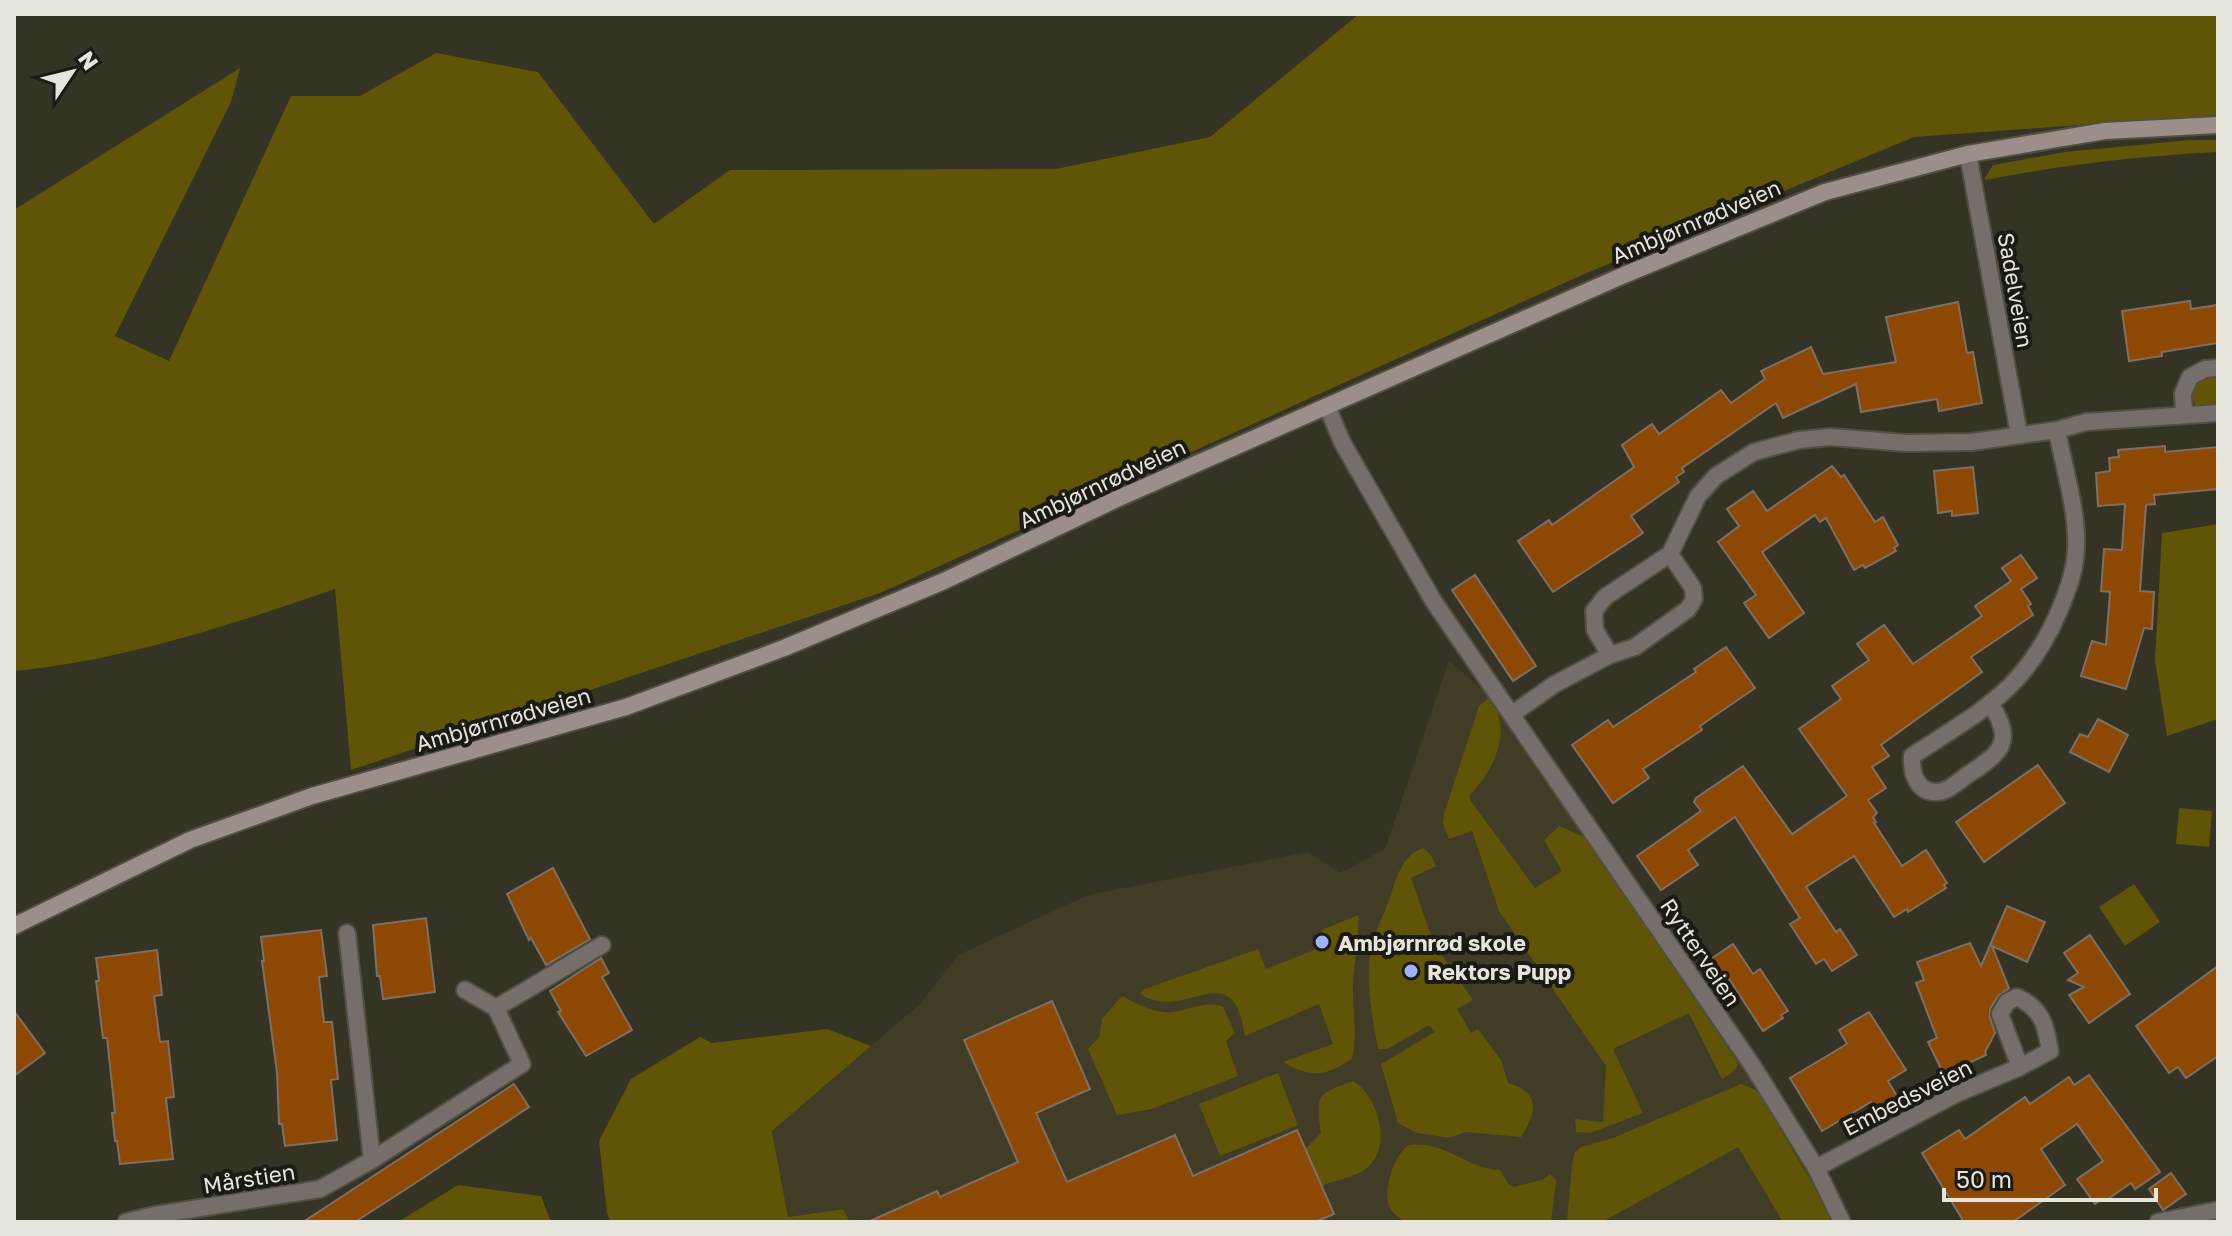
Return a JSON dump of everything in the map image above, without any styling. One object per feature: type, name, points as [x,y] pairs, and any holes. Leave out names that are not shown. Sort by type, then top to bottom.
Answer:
[{"type":"street","name":"Ambjørnrødveien","points":[[14,926],[190,840],[299,800],[626,707],[784,648],[944,581],[1119,498],[1730,229],[1825,192],[1968,154],[2105,131],[2218,125]]},
{"type":"street","name":"Sadelveien","points":[[1968,154],[2019,434]]},
{"type":"street","points":[[2184,415],[2183,393],[2190,377],[2196,372],[2218,368]]},
{"type":"street","name":"Rytterveien","points":[[1327,406],[1342,442],[1434,602],[1754,1068],[1816,1168],[1842,1222]]},
{"type":"street","points":[[1610,655],[1595,630],[1594,611],[1605,597],[1670,554],[1698,496],[1716,476],[1754,452],[1799,440],[1831,437],[1906,443],[1972,442],[2057,430],[2086,422],[2218,413]]},
{"type":"street","points":[[1991,705],[2003,723],[2002,743],[1995,756],[1943,791],[1928,791],[1915,781],[1911,770],[1912,756],[1991,705],[2024,673],[2051,629],[2073,574],[2076,548],[2074,518],[2057,430]]},
{"type":"street","points":[[1512,714],[1555,684],[1610,655],[1635,647],[1692,605],[1693,588],[1670,554]]},
{"type":"street","points":[[347,933],[372,1160]]},
{"type":"street","points":[[465,990],[496,1008],[602,945]]},
{"type":"street","name":"Mårstien","points":[[126,1222],[320,1189],[372,1160],[522,1064],[496,1008]]},
{"type":"street","name":"Embedsveien","points":[[1816,1168],[1958,1093],[2020,1067]]},
{"type":"street","points":[[2158,1222],[2218,1210]]},
{"type":"shaded area","points":[[1359,14],[2218,14],[2218,115],[1914,137],[1582,275],[880,593],[351,770],[335,589],[217,628],[136,650],[14,671],[14,210],[240,68],[231,102],[115,336],[169,361],[291,96],[360,96],[436,53],[538,72],[654,224],[730,170],[1056,169],[1210,137]]},
{"type":"shaded area","points":[[2218,140],[2218,152],[2101,162],[1985,180],[1993,165],[2065,152]]},
{"type":"shaded area","points":[[2218,374],[2218,407],[2196,406],[2192,393],[2195,384]]},
{"type":"shaded area","points":[[2218,524],[2218,719],[2167,736],[2155,660],[2162,533]]},
{"type":"shaded area","name":"Ambjørnrød skole","points":[[1449,660],[1497,707],[1758,1091],[1832,1222],[850,1222],[842,1209],[788,1217],[772,1131],[921,1003],[958,955],[1088,895],[1308,852],[1340,873],[1385,849]]},
{"type":"shaded area","points":[[1490,697],[1500,723],[1498,749],[1486,774],[1469,796],[1470,800],[1535,888],[1562,871],[1544,840],[1559,826],[1585,837],[1738,1063],[1734,1071],[1722,1079],[1689,1013],[1613,1049],[1643,1113],[1590,1133],[1576,1132],[1575,1119],[1603,1122],[1606,1066],[1499,911],[1472,831],[1449,839],[1443,824],[1479,706]]},
{"type":"shaded area","points":[[2179,808],[2212,811],[2209,847],[2176,844]]},
{"type":"shaded area","points":[[1423,848],[1436,866],[1411,878],[1434,944],[1473,1000],[1457,1009],[1471,1033],[1478,1029],[1501,1060],[1508,1083],[1519,1087],[1531,1098],[1533,1112],[1521,1137],[1465,1132],[1450,1138],[1417,1133],[1398,1123],[1381,1064],[1435,1032],[1429,1025],[1387,1049],[1378,1049],[1370,996],[1370,957],[1374,938],[1401,868],[1410,856]]},
{"type":"shaded area","points":[[2134,884],[2160,922],[2125,946],[2099,907]]},
{"type":"shaded area","points":[[1358,915],[1353,984],[1354,1050],[1352,1059],[1325,1072],[1310,1073],[1283,1062],[1333,1044],[1319,1004],[1245,1036],[1238,1009],[1228,996],[1207,994],[1168,1002],[1141,994],[1142,990],[1258,949],[1266,969],[1322,947],[1322,930]]},
{"type":"shaded area","points":[[1122,996],[1146,1008],[1165,1012],[1204,1005],[1223,1007],[1235,1033],[1226,1041],[1238,1076],[1152,1109],[1117,1115],[1088,1049],[1099,1037],[1102,1019]]},
{"type":"shaded area","points":[[827,1029],[871,1046],[772,1131],[788,1217],[843,1209],[850,1222],[611,1222],[607,1213],[599,1141],[631,1079],[700,1037],[712,1043]]},
{"type":"shaded area","points":[[1278,1073],[1298,1125],[1220,1156],[1199,1104]]},
{"type":"shaded area","points":[[1353,1081],[1361,1087],[1374,1107],[1380,1131],[1378,1154],[1362,1171],[1321,1186],[1305,1149],[1321,1133],[1319,1103],[1325,1093]]},
{"type":"shaded area","points":[[1741,1084],[1758,1091],[1832,1222],[1783,1222],[1738,1147],[1602,1222],[1567,1222],[1572,1165],[1575,1152],[1581,1147],[1613,1138]]},
{"type":"shaded area","points":[[1409,1145],[1435,1147],[1478,1166],[1500,1170],[1509,1185],[1515,1187],[1539,1181],[1550,1174],[1556,1180],[1551,1222],[1405,1222],[1391,1209],[1387,1196],[1395,1163]]},
{"type":"shaded area","points":[[458,1185],[541,1196],[551,1222],[398,1222]]},
{"type":"building","points":[[2190,301],[2191,309],[2218,305],[2218,343],[2129,361],[2122,311]]},
{"type":"building","points":[[1958,302],[1967,353],[1973,352],[1982,403],[1939,411],[1937,399],[1861,412],[1856,384],[1783,418],[1776,403],[1682,468],[1684,472],[1676,477],[1679,482],[1631,516],[1643,533],[1553,592],[1518,541],[1549,520],[1552,525],[1634,467],[1622,445],[1652,424],[1659,434],[1721,390],[1731,403],[1765,379],[1761,371],[1811,347],[1823,374],[1896,362],[1886,317]]},
{"type":"building","points":[[2165,446],[2165,452],[2218,447],[2218,489],[2154,495],[2155,504],[2146,505],[2140,591],[2154,592],[2152,629],[2144,628],[2126,689],[2081,676],[2092,641],[2106,645],[2110,592],[2101,591],[2104,549],[2122,550],[2125,504],[2098,506],[2096,473],[2110,471],[2109,458],[2119,457],[2118,450]]},
{"type":"building","points":[[1832,466],[1841,477],[1844,475],[1875,522],[1883,517],[1898,545],[1894,548],[1896,551],[1865,568],[1863,565],[1854,570],[1826,518],[1820,522],[1815,515],[1762,552],[1804,613],[1769,638],[1744,603],[1756,595],[1718,542],[1739,526],[1727,509],[1753,491],[1767,511]]},
{"type":"building","points":[[1973,467],[1978,513],[1952,516],[1952,511],[1938,513],[1934,471]]},
{"type":"building","points":[[2021,555],[2037,578],[2021,589],[2031,604],[2028,606],[2033,615],[1971,657],[1982,672],[1881,745],[1889,756],[1872,767],[1886,788],[1868,800],[1877,813],[1873,817],[1874,823],[1902,866],[1926,850],[1947,883],[1944,885],[1946,888],[1908,912],[1907,909],[1894,917],[1854,856],[1806,887],[1836,932],[1840,929],[1857,955],[1832,971],[1824,959],[1816,964],[1790,924],[1800,918],[1735,817],[1688,850],[1698,865],[1661,890],[1637,856],[1701,811],[1694,802],[1696,798],[1743,766],[1792,834],[1847,796],[1799,729],[1841,699],[1832,686],[1869,660],[1857,644],[1884,625],[1913,664],[1982,616],[1975,606],[2011,581],[2002,568]]},
{"type":"building","points":[[1475,575],[1536,666],[1513,681],[1452,590]]},
{"type":"building","points":[[1726,647],[1755,688],[1700,726],[1702,730],[1643,769],[1649,778],[1613,803],[1572,745],[1608,720],[1613,727],[1696,672],[1694,669]]},
{"type":"building","points":[[2098,719],[2128,735],[2109,772],[2070,752],[2080,734],[2088,737]]},
{"type":"building","points":[[2038,765],[2065,803],[1984,862],[1956,822]]},
{"type":"building","points":[[553,868],[590,939],[546,965],[531,938],[529,940],[507,894]]},
{"type":"building","points":[[2007,906],[2045,922],[2027,962],[1992,946],[2009,988],[1998,996],[1990,1009],[1995,1033],[1986,1055],[1944,1075],[1928,1042],[1937,1038],[1916,983],[1924,980],[1917,962],[1970,943],[1981,966]]},
{"type":"building","points":[[426,918],[435,992],[383,999],[380,976],[377,976],[373,925]]},
{"type":"building","points":[[321,930],[327,976],[319,977],[324,1022],[332,1022],[338,1079],[331,1080],[337,1140],[285,1146],[282,1124],[279,1124],[277,1072],[261,937]]},
{"type":"building","points":[[2090,935],[2130,994],[2089,1023],[2069,995],[2084,987],[2068,980],[2078,973],[2064,953]]},
{"type":"building","points":[[1733,944],[1753,974],[1760,969],[1788,1011],[1763,1031],[1729,979],[1717,987],[1702,965]]},
{"type":"building","points":[[157,950],[162,995],[154,996],[160,1042],[168,1041],[174,1097],[166,1098],[173,1159],[120,1164],[112,1113],[115,1113],[107,1038],[103,1038],[96,981],[99,981],[96,958]]},
{"type":"building","points":[[601,958],[609,973],[602,977],[632,1030],[586,1056],[558,1012],[561,1011],[550,991]]},
{"type":"building","points":[[2218,966],[2218,1056],[2186,1078],[2178,1067],[2169,1073],[2136,1026]]},
{"type":"building","points":[[1052,1001],[1090,1089],[1036,1113],[1067,1182],[1175,1135],[1193,1176],[1297,1130],[1334,1214],[1315,1222],[868,1222],[937,1191],[940,1197],[1018,1162],[964,1040]]},
{"type":"building","points":[[14,1011],[45,1053],[14,1076]]},
{"type":"building","points":[[1869,1012],[1906,1070],[1888,1081],[1901,1103],[1879,1116],[1871,1102],[1822,1131],[1790,1078],[1847,1044],[1839,1030]]},
{"type":"building","points":[[2089,1075],[2160,1172],[2135,1189],[2131,1183],[2105,1201],[2103,1199],[2095,1204],[2077,1179],[2103,1161],[2077,1124],[2041,1149],[2065,1185],[2013,1222],[1964,1222],[1922,1153],[1959,1130],[1965,1139],[2025,1097],[2030,1104],[2069,1077],[2074,1085]]},
{"type":"building","points":[[514,1084],[529,1107],[423,1178],[355,1222],[303,1222]]},
{"type":"building","points":[[2171,1173],[2186,1194],[2163,1210],[2149,1189]]},
{"type":"place","name":"Ambjørnrød skole","points":[[1322,942]]},
{"type":"place","name":"Rektors Pupp","points":[[1411,971]]}]
